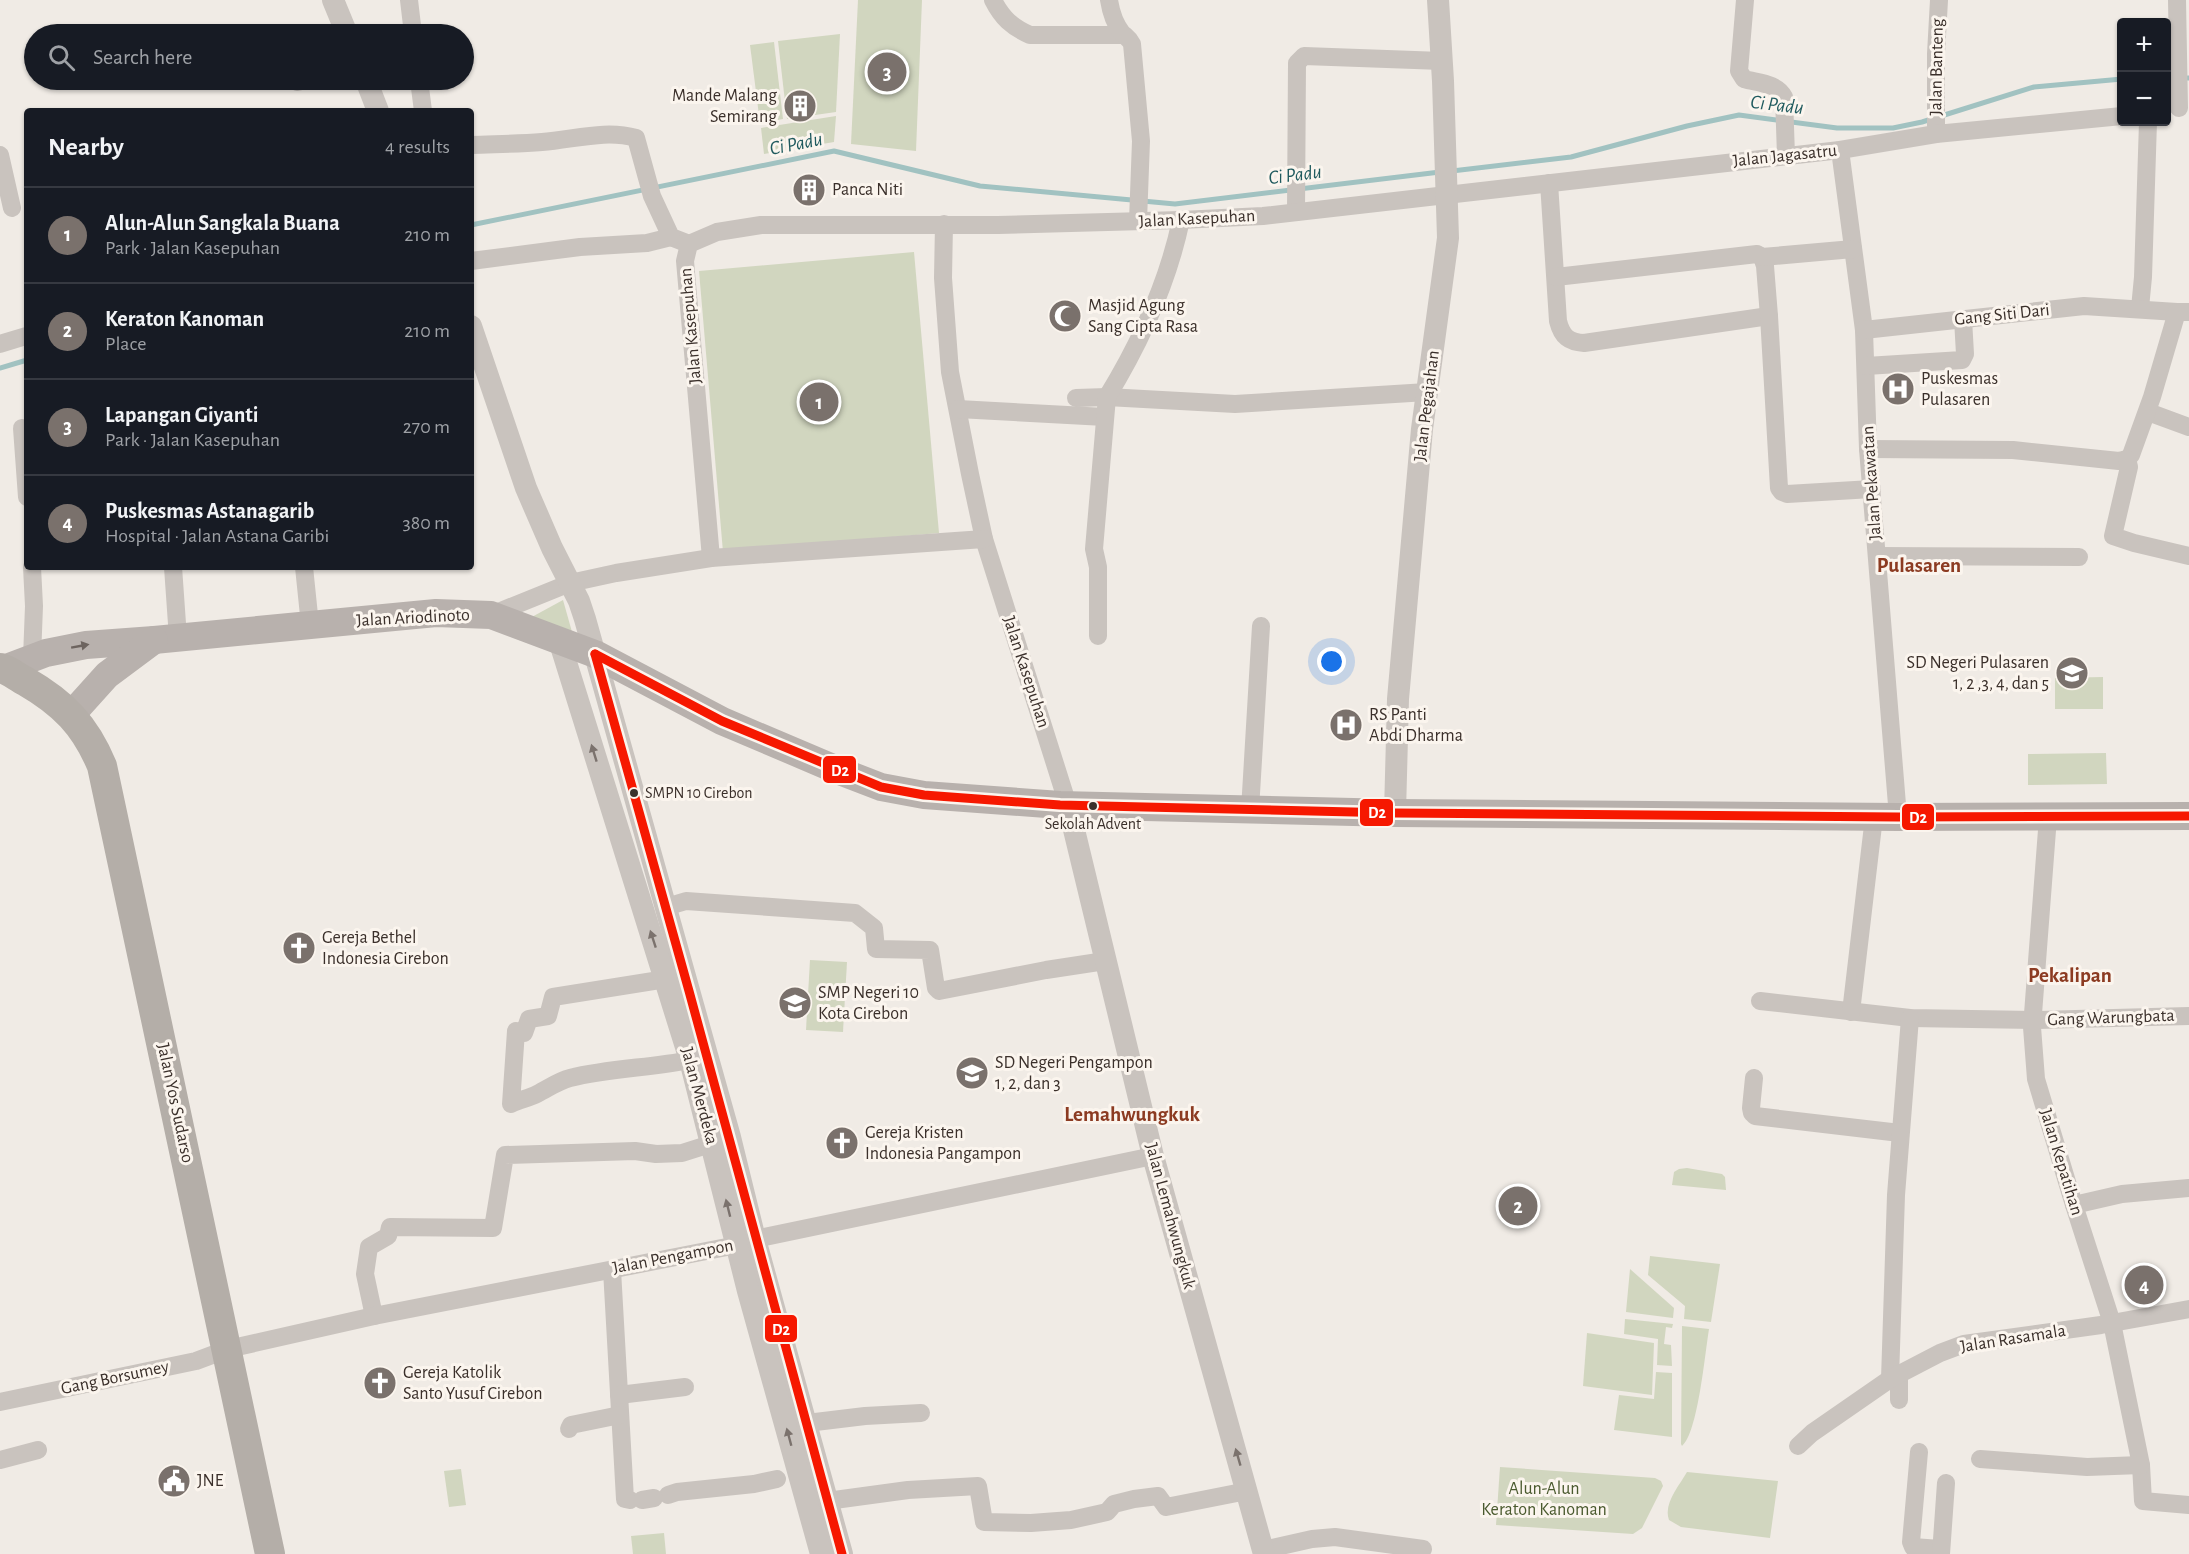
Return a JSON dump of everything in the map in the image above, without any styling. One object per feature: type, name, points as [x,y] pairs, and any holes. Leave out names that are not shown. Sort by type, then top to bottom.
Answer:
[{"type":"highway","name":"Jalan Yos Sudarso","points":[[13,674],[45,692],[71,715],[82,727],[102,766],[270,1554]]},
{"type":"main road","name":"Jalan Ariodinoto","points":[[13,674],[46,653],[86,645],[435,613],[491,615],[560,643],[595,654],[722,721],[881,787],[924,795],[1068,805],[1395,813],[1886,817],[2189,816]]},
{"type":"main road","points":[[71,715],[107,675],[166,639]]},
{"type":"street","points":[[333,0],[343,24]]},
{"type":"street","points":[[409,0],[412,24]]},
{"type":"street","points":[[993,0],[1005,20],[1016,29],[1030,35],[1124,35]]},
{"type":"street","points":[[1109,0],[1111,14],[1132,44],[1142,166],[1139,216]]},
{"type":"street","name":"Jalan Pegajahan","points":[[1395,813],[1398,699],[1427,392],[1448,237],[1438,0]]},
{"type":"street","points":[[1745,0],[1739,71],[1744,79],[1776,87],[1781,91],[1784,97],[1786,149]]},
{"type":"street","name":"Jalan Banteng","points":[[1936,129],[1939,0]]},
{"type":"street","points":[[2177,0],[2178,104]]},
{"type":"street","points":[[1296,201],[1297,63],[1300,58],[1304,56],[1442,61]]},
{"type":"street","points":[[370,90],[377,108]]},
{"type":"street","points":[[420,90],[423,108]]},
{"type":"street","name":"Jalan Jagasatru","points":[[1446,178],[1549,183],[1786,149],[1840,150],[1936,129],[2117,116]]},
{"type":"street","points":[[2140,308],[2148,126]]},
{"type":"street","points":[[474,145],[542,142],[597,135],[626,135],[636,138],[650,189],[671,237]]},
{"type":"street","name":"Jalan Pekawatan","points":[[1840,150],[1864,330],[1868,449],[1877,556],[1886,817],[1851,1012]]},
{"type":"street","points":[[0,155],[13,207]]},
{"type":"street","name":"Jalan Kasepuhan","points":[[711,558],[685,261],[689,244],[717,232],[761,225],[944,224],[1139,216],[1181,220],[1263,216],[1296,201],[1446,178]]},
{"type":"street","points":[[1549,183],[1558,321],[1564,337],[1574,343],[1584,343],[1769,316]]},
{"type":"street","points":[[1098,636],[1098,567],[1094,549],[1107,397],[1120,376],[1163,286],[1181,220]]},
{"type":"street","name":"Jalan Kasepuhan","points":[[944,224],[944,278],[949,360],[984,539],[1068,805]]},
{"type":"street","points":[[474,261],[580,247],[647,243],[671,237],[689,244]]},
{"type":"street","points":[[1556,277],[1756,254],[1762,257],[1853,249]]},
{"type":"street","points":[[1762,257],[1765,266],[1769,316],[1778,484],[1782,492],[1787,494],[1872,489]]},
{"type":"street","name":"Gang Siti Dari","points":[[1864,330],[2084,306],[2183,312]]},
{"type":"street","points":[[1868,449],[2013,450],[2119,461],[2127,459],[2131,455],[2148,412],[2183,312]]},
{"type":"street","points":[[1866,366],[1962,360],[1965,354],[1963,319]]},
{"type":"street","name":"Jalan Merdeka","points":[[474,336],[526,488],[585,619],[666,907],[675,988],[690,1060],[721,1140]]},
{"type":"street","points":[[0,344],[24,337]]},
{"type":"street","points":[[1076,398],[1107,397],[1235,404],[1427,392]]},
{"type":"street","points":[[958,409],[1105,417]]},
{"type":"street","points":[[2148,412],[2189,427]]},
{"type":"street","points":[[22,428],[24,456]]},
{"type":"street","points":[[2127,459],[2128,467],[2113,536],[2189,556]]},
{"type":"street","points":[[491,615],[570,583],[616,573],[711,558],[984,539]]},
{"type":"street","points":[[1877,556],[2079,557]]},
{"type":"street","points":[[13,674],[34,606],[32,570]]},
{"type":"street","points":[[166,639],[173,570]]},
{"type":"street","points":[[304,570],[310,625]]},
{"type":"street","points":[[1250,810],[1261,626]]},
{"type":"street","name":"Jalan Merdeka","points":[[560,643],[675,988],[721,1140],[746,1242],[788,1393],[807,1423],[822,1509],[821,1554]]},
{"type":"street","name":"Jalan Lemahwungkuk","points":[[1068,805],[1153,1156],[1264,1552]]},
{"type":"street","name":"Jalan Kepatihan","points":[[2048,817],[2033,1019],[2032,1048],[2036,1079],[2112,1323],[2141,1465],[2143,1501],[2189,1505]]},
{"type":"street","points":[[666,907],[686,902],[855,913],[874,928],[876,949],[930,950],[936,988],[939,991],[1105,961]]},
{"type":"street","points":[[675,988],[553,997],[548,1016],[529,1019],[524,1033],[516,1030],[511,1104],[536,1095],[568,1078],[603,1071],[657,1066],[690,1060]]},
{"type":"street","name":"Gang Warungbata","points":[[1760,1001],[1910,1018],[2033,1019],[2189,1016]]},
{"type":"street","points":[[1899,1400],[1895,1377],[1896,1195],[1910,1018]]},
{"type":"street","points":[[1754,1078],[1751,1108],[1755,1116],[1900,1133]]},
{"type":"street","points":[[374,1316],[365,1274],[369,1247],[388,1236],[390,1227],[493,1228],[505,1155],[635,1151],[656,1154],[682,1153],[721,1140]]},
{"type":"street","name":"Jalan Pengampon","points":[[228,1349],[374,1316],[612,1270],[1153,1156]]},
{"type":"street","points":[[2074,1205],[2122,1194],[2189,1188]]},
{"type":"street","points":[[612,1270],[624,1499],[754,1485],[786,1476]]},
{"type":"street","name":"Jalan Rasamala","points":[[1798,1446],[1812,1433],[1895,1377],[1940,1353],[1964,1344],[2189,1310]]},
{"type":"street","name":"Gang Borsumey","points":[[0,1402],[196,1360],[228,1349]]},
{"type":"street","points":[[619,1395],[685,1386]]},
{"type":"street","name":"Jalan Merdeka","points":[[788,1393],[786,1476],[822,1509],[842,1554]]},
{"type":"street","points":[[807,1423],[865,1416],[921,1413]]},
{"type":"street","points":[[569,1429],[571,1425],[621,1415]]},
{"type":"street","points":[[0,1460],[38,1450]]},
{"type":"street","points":[[1919,1452],[1912,1516],[1911,1542],[1913,1547],[1941,1551],[1946,1484]]},
{"type":"street","points":[[1980,1460],[2087,1467],[2141,1465]]},
{"type":"street","points":[[822,1509],[908,1490],[978,1486],[984,1522],[1031,1524],[1071,1520],[1107,1512],[1114,1504],[1134,1499],[1158,1496],[1167,1507],[1247,1491]]},
{"type":"street","points":[[1264,1552],[1312,1539],[1335,1538],[1423,1549]]},
{"type":"green space","points":[[858,0],[922,0],[916,151],[851,144]]},
{"type":"green space","points":[[840,34],[836,112],[787,119],[778,41]]},
{"type":"green space","points":[[774,42],[783,119],[760,123],[750,45]]},
{"type":"green space","points":[[836,116],[834,142],[764,154],[761,128]]},
{"type":"green space","points":[[914,252],[939,533],[723,552],[699,271]]},
{"type":"green space","points":[[563,600],[572,632],[530,618]]},
{"type":"green space","points":[[2103,677],[2103,709],[2055,709],[2055,678]]},
{"type":"green space","points":[[2106,753],[2107,784],[2028,785],[2028,754]]},
{"type":"green space","points":[[810,960],[847,962],[843,1032],[806,1030]]},
{"type":"green space","points":[[1687,1168],[1722,1174],[1725,1177],[1726,1190],[1672,1185],[1674,1172]]},
{"type":"green space","points":[[1650,1256],[1720,1264],[1711,1322],[1684,1319],[1685,1306],[1648,1275]]},
{"type":"green space","points":[[1630,1269],[1674,1308],[1673,1318],[1626,1312]]},
{"type":"green space","points":[[1625,1319],[1673,1324],[1672,1328],[1666,1327],[1664,1344],[1671,1345],[1672,1366],[1657,1365],[1658,1339],[1624,1334]]},
{"type":"green space","points":[[1682,1326],[1709,1329],[1697,1410],[1688,1438],[1682,1446],[1681,1444]]},
{"type":"green space","points":[[1587,1333],[1654,1343],[1652,1395],[1583,1386]]},
{"type":"green space","points":[[1656,1372],[1672,1373],[1672,1437],[1614,1430],[1619,1395],[1654,1399]]},
{"type":"green space","name":"Alun-Alun Keraton Kanoman","points":[[1500,1467],[1655,1478],[1661,1481],[1663,1486],[1642,1528],[1633,1534],[1496,1525]]},
{"type":"green space","points":[[461,1469],[466,1505],[449,1507],[444,1471]]},
{"type":"green space","points":[[1687,1472],[1778,1481],[1770,1538],[1681,1527],[1669,1520],[1670,1501]]},
{"type":"green space","points":[[664,1533],[666,1554],[633,1554],[631,1536]]},
{"type":"waterway","name":"Ci Padu","points":[[2171,78],[2189,78]]},
{"type":"waterway","name":"Ci Padu","points":[[1452,171],[1571,157],[1687,126],[1739,115],[1837,128],[1893,128],[1922,122],[2034,87],[2117,79]]},
{"type":"waterway","name":"Ci Padu","points":[[474,224],[834,151],[980,186],[1175,204],[1440,172]]},
{"type":"waterway","name":"Ci Padu","points":[[0,368],[24,361]]},
{"type":"transit line","name":"D2","points":[[595,654],[722,721],[881,787],[924,795],[1060,805],[1395,813],[1898,817],[2189,816]]},
{"type":"transit line","name":"D2","points":[[595,654],[842,1554]]},
{"type":"place","name":"Lapangan Giyanti","points":[[887,72]]},
{"type":"place","name":"Mande Malang Semirang","points":[[800,106]]},
{"type":"place","name":"Panca Niti","points":[[809,190]]},
{"type":"place","name":"Masjid Agung Sang Cipta Rasa","points":[[1065,316]]},
{"type":"place","name":"Puskesmas Pulasaren","points":[[1898,389]]},
{"type":"place","name":"Alun-Alun Sangkala Buana","points":[[819,402]]},
{"type":"place","name":"SD Negeri Pulasaren 1, 2 ,3, 4, dan 5","points":[[2072,673]]},
{"type":"place","name":"RS Panti Abdi Dharma","points":[[1346,725]]},
{"type":"place","name":"SMPN 10 Cirebon","points":[[634,793]]},
{"type":"place","name":"Sekolah Advent","points":[[1093,806]]},
{"type":"place","name":"Gereja Bethel Indonesia Cirebon","points":[[299,948]]},
{"type":"place","name":"SMP Negeri 10 Kota Cirebon","points":[[795,1003]]},
{"type":"place","name":"SD Negeri Pengampon 1, 2, dan 3","points":[[972,1073]]},
{"type":"place","name":"Gereja Kristen Indonesia Pangampon","points":[[842,1143]]},
{"type":"place","name":"Keraton Kanoman","points":[[1518,1206]]},
{"type":"place","name":"Puskesmas Astanagarib","points":[[2144,1285]]},
{"type":"place","name":"Gereja Katolik Santo Yusuf Cirebon","points":[[380,1383]]},
{"type":"place","name":"JNE","points":[[174,1481]]},
{"type":"district","name":"Pulasaren","points":[[1919,565]]},
{"type":"district","name":"Pekalipan","points":[[2070,975]]},
{"type":"district","name":"Lemahwungkuk","points":[[1132,1114]]}]
